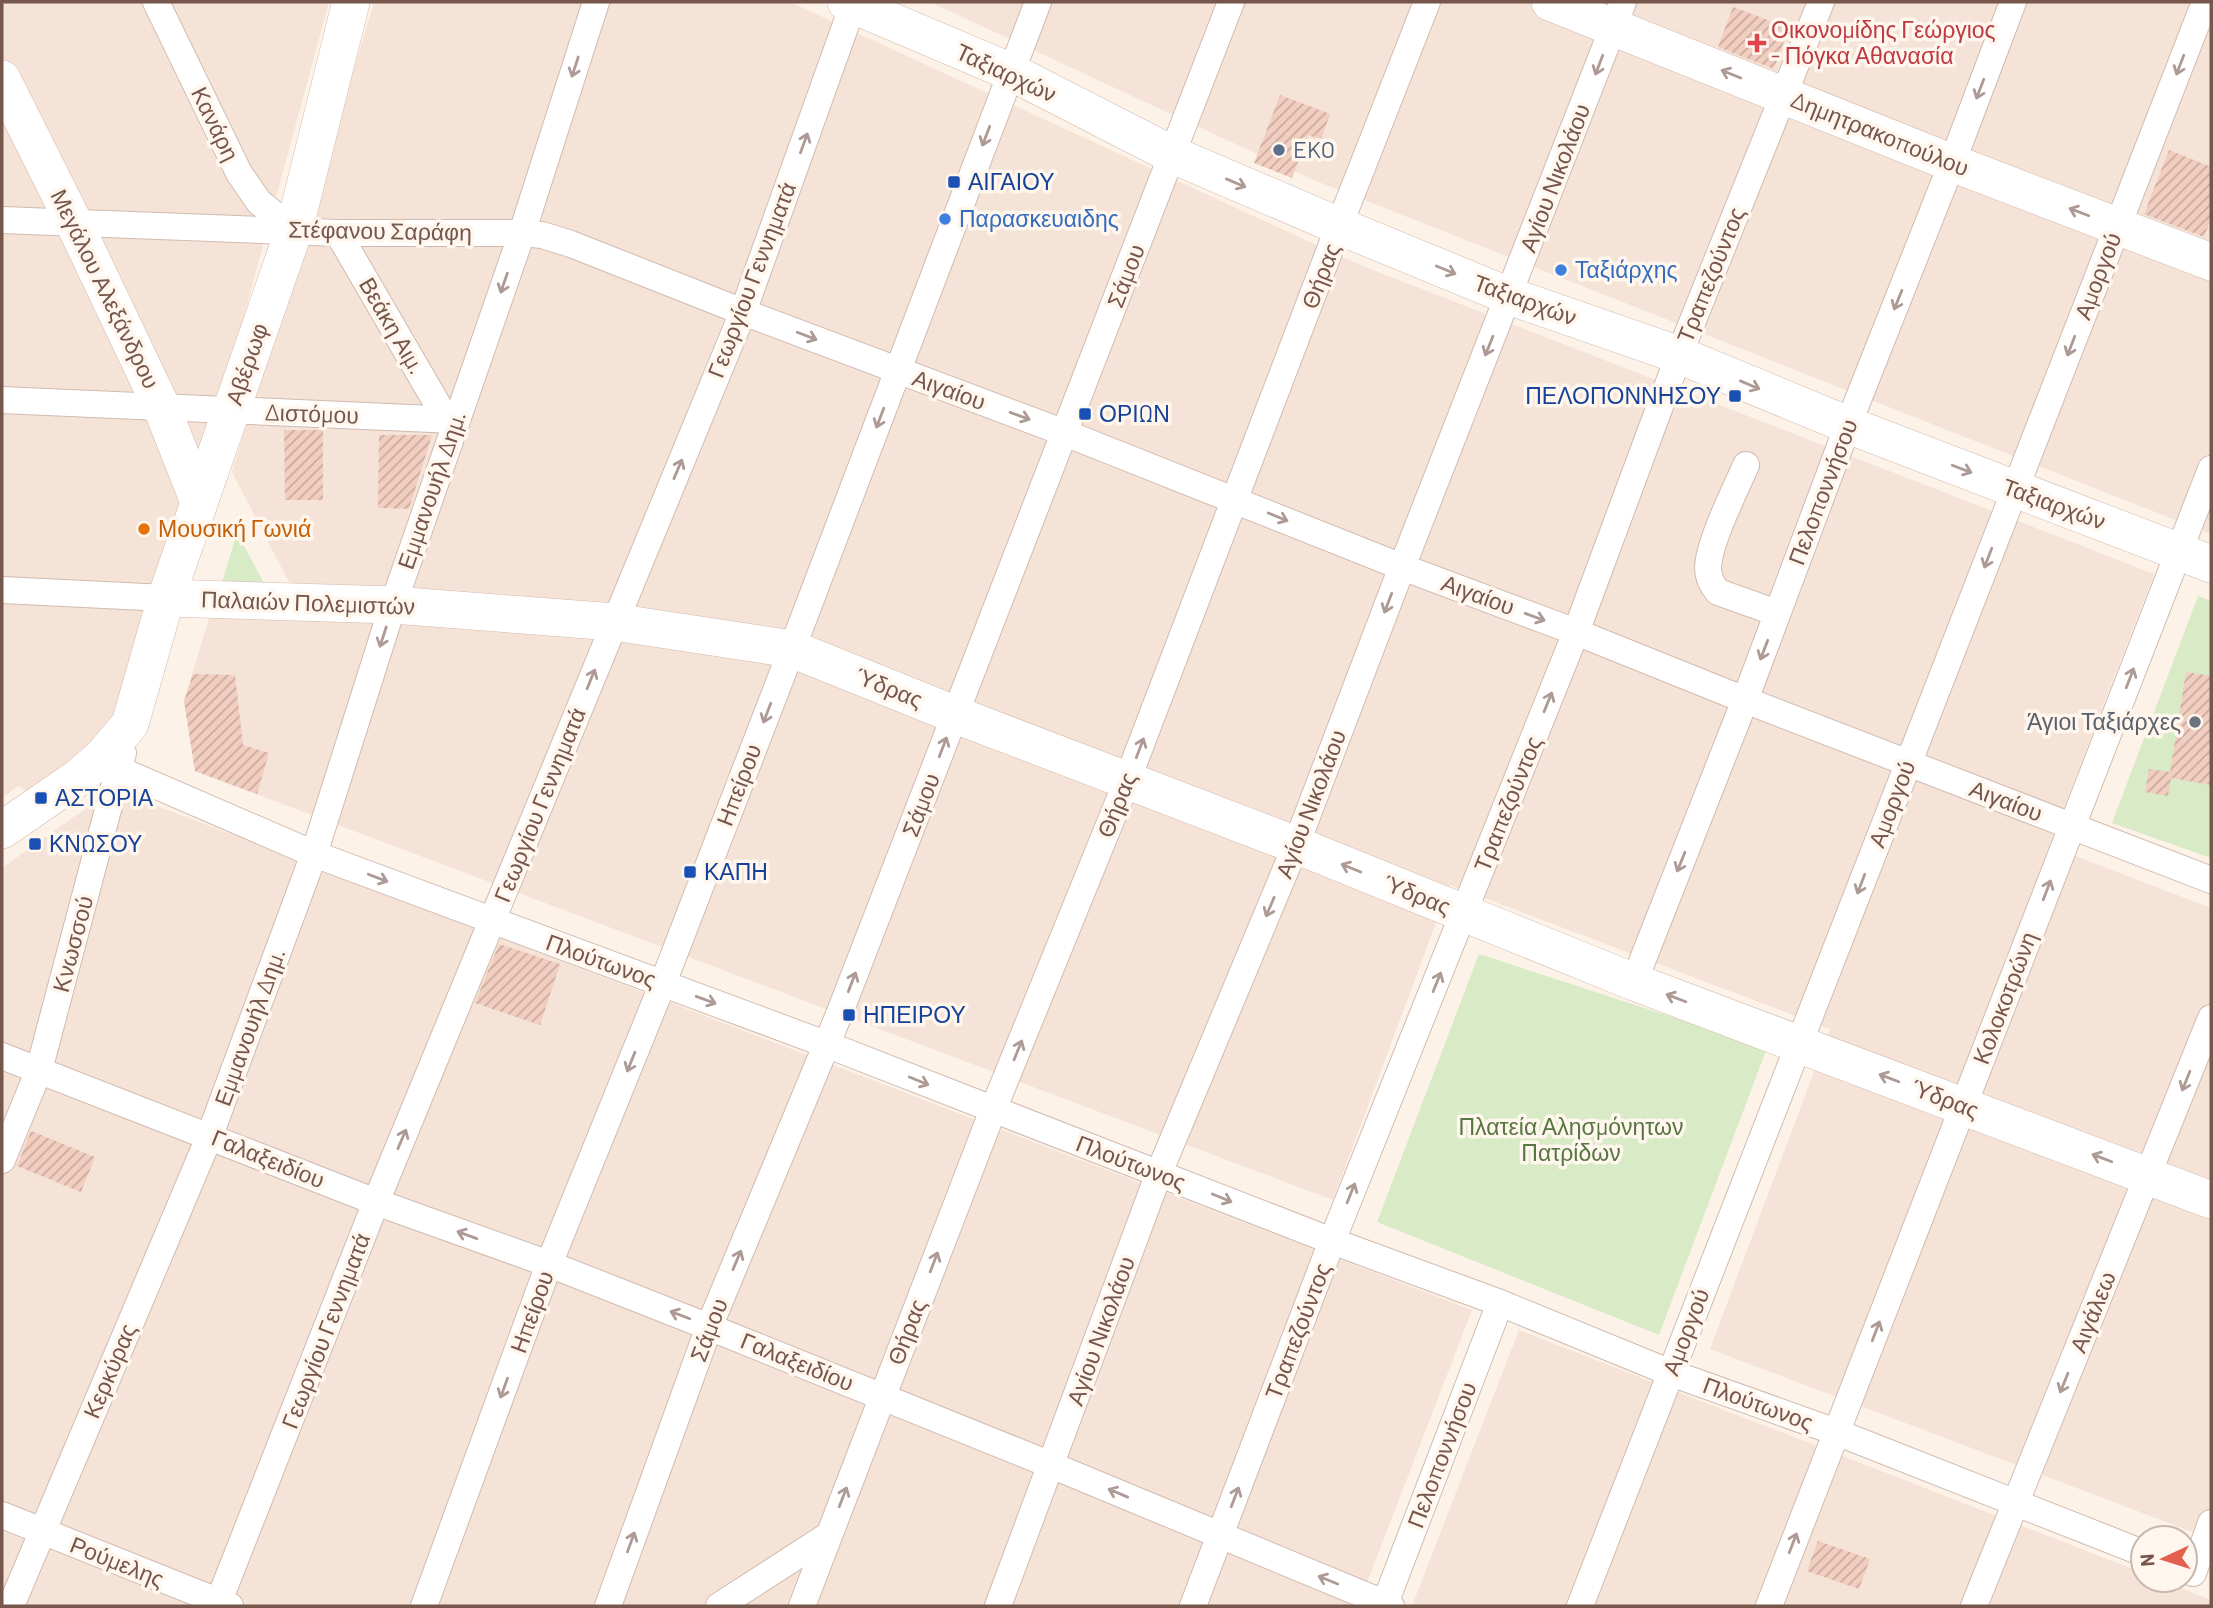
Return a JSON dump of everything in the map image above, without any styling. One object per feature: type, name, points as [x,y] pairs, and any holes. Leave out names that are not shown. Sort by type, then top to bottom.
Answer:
[{"type":"street","name":"Κανάρη","points":[[156,2],[239,173],[259,202],[294,230]]},
{"type":"street","name":"Αβέρωφ","points":[[130,723],[166,598],[294,230],[351,2]]},
{"type":"street","name":"Εμμανουήλ Δημ.","points":[[209,1135],[314,853],[451,419],[522,233],[596,2]]},
{"type":"street","name":"Ηπείρου","points":[[424,1606],[550,1264],[663,984],[1038,2]]},
{"type":"street","name":"Σάμου","points":[[608,1606],[709,1327],[828,1045],[1231,2]]},
{"type":"street","name":"Θήρας","points":[[802,1606],[993,1110],[1127,781],[1427,2]]},
{"type":"street","name":"Δημητρακοπούλου","points":[[1550,2],[1619,14],[1784,95],[1952,163],[2211,262]]},
{"type":"street","name":"Τραπεζούντος","points":[[1193,1606],[1332,1241],[1576,632],[1679,355],[1821,2]]},
{"type":"street","name":"Πελοποννήσου","points":[[1633,982],[1745,699],[1848,425],[2013,2]]},
{"type":"street","name":"Αμοργού","points":[[1580,1606],[2205,2]]},
{"type":"street","name":"Ταξιαρχών","points":[[851,3],[1011,72],[1173,155],[1339,226],[1509,296],[1679,355],[1848,425],[2195,557]]},
{"type":"street","name":"Γεωργίου Γεννηματά","points":[[222,1605],[376,1202],[743,312],[851,3]]},
{"type":"street","name":"Αγίου Νικολάου","points":[[998,1606],[1159,1173],[1296,845],[1619,14]]},
{"type":"street","name":"Μεγάλου Αλεξάνδρου","points":[[2,79],[162,408],[199,502]]},
{"type":"street","name":"Στέφανου Σαράφη","points":[[2,220],[338,233],[542,234],[743,312]]},
{"type":"street","name":"Βεάκη Αιμ.","points":[[338,233],[451,419]]},
{"type":"street","name":"Αιγαίου","points":[[743,312],[1065,433],[1402,567],[1576,632],[2211,880]]},
{"type":"street","name":"Διστόμου","points":[[2,400],[230,412],[451,419]]},
{"type":"street","points":[[1746,465],[1710,552],[1708,571],[1712,586],[1718,592],[1777,613]]},
{"type":"street","name":"Κολοκοτρώνη","points":[[1769,1606],[2072,826],[2195,557],[2211,469]]},
{"type":"street","name":"Παλαιών Πολεμιστών","points":[[2,590],[393,605],[614,622]]},
{"type":"street","name":"Ύδρας","points":[[614,622],[792,649],[1296,845],[1633,982],[2211,1200]]},
{"type":"street","points":[[2,830],[79,777],[102,757],[130,723]]},
{"type":"street","name":"Κνωσσού","points":[[2,1160],[39,1070],[130,723]]},
{"type":"street","name":"Πλούτωνος","points":[[120,769],[314,853],[828,1045],[1332,1241],[1500,1303],[1671,1373],[1836,1432],[2129,1547]]},
{"type":"street","name":"Αιγάλεω","points":[[1974,1606],[2211,1018]]},
{"type":"street","name":"Γαλαξειδίου","points":[[2,1056],[376,1202],[550,1264],[709,1327],[1387,1605]]},
{"type":"street","name":"Κερκύρας","points":[[11,1606],[209,1135]]},
{"type":"street","name":"Πελοποννήσου","points":[[1387,1605],[1500,1303]]},
{"type":"street","name":"Ρούμελης","points":[[2,1515],[222,1605]]},
{"type":"street","points":[[2199,1564],[2211,1523]]},
{"type":"street","points":[[719,1606],[829,1535]]},
{"type":"shaded area","points":[[2,2],[329,2],[142,692],[41,798],[18,786],[2,798]]},
{"type":"shaded area","points":[[374,2],[790,2],[1360,265],[2154,574],[2049,846],[2211,908],[2211,1539],[2199,1534],[2199,1524],[2171,1524],[1710,1349],[1830,1029],[1450,885],[1333,1200],[195,771],[184,701],[210,615],[308,619],[232,472]]},
{"type":"shaded area","points":[[930,2],[2211,2],[2211,534],[1311,179]]},
{"type":"shaded area","points":[[113,789],[1472,1310],[1358,1606],[2,1606],[2,868]]},
{"type":"shaded area","points":[[1519,1330],[2129,1568],[2129,1594],[2196,1594],[2211,1600],[2211,1606],[1412,1606]]},
{"type":"green space","points":[[237,533],[270,594],[219,592]]},
{"type":"green space","points":[[2198,596],[2211,601],[2211,858],[2112,823]]},
{"type":"green space","name":"Πλατεία Αλησμόνητων Πατρίδων","points":[[1479,954],[1767,1048],[1659,1335],[1377,1222]]},
{"type":"building","points":[[1733,7],[1789,28],[1774,69],[1718,47]]},
{"type":"building","points":[[1280,95],[1330,114],[1321,139],[1308,135],[1292,178],[1254,163]]},
{"type":"building","points":[[2169,150],[2211,167],[2211,218],[2204,237],[2144,214]]},
{"type":"building","points":[[284,430],[323,430],[323,500],[285,500]]},
{"type":"building","points":[[379,435],[432,435],[409,509],[378,508]]},
{"type":"building","name":"Άγιοι Ταξιάρχες","points":[[2186,672],[2211,676],[2211,785],[2171,778],[2168,796],[2145,792],[2149,769],[2170,772]]},
{"type":"building","points":[[193,674],[235,675],[243,745],[269,753],[257,794],[195,771],[184,701]]},
{"type":"building","points":[[499,944],[560,964],[540,1025],[475,1003]]},
{"type":"building","points":[[31,1131],[95,1157],[81,1192],[17,1166]]},
{"type":"building","points":[[1818,1541],[1870,1559],[1859,1589],[1807,1571]]},
{"type":"place","name":"Οικονομίδης Γεώργιος - Πόγκα Αθανασία","points":[[1757,43]]},
{"type":"place","name":"EKO","points":[[1279,150]]},
{"type":"place","name":"ΑΙΓΑΙΟΥ","points":[[954,182]]},
{"type":"place","name":"Παρασκευαιδης","points":[[945,219]]},
{"type":"place","name":"Ταξιάρχης","points":[[1561,270]]},
{"type":"place","name":"ΠΕΛΟΠΟΝΝΗΣΟΥ","points":[[1735,396]]},
{"type":"place","name":"ΟΡΙΩΝ","points":[[1085,414]]},
{"type":"place","name":"Μουσική Γωνιά","points":[[144,529]]},
{"type":"place","name":"Άγιοι Ταξιάρχες","points":[[2195,722]]},
{"type":"place","name":"ΑΣΤΟΡΙΑ","points":[[41,798]]},
{"type":"place","name":"ΚΝΩΣΟΥ","points":[[35,844]]},
{"type":"place","name":"ΚΑΠΗ","points":[[690,872]]},
{"type":"place","name":"ΗΠΕΙΡΟΥ","points":[[849,1015]]}]
